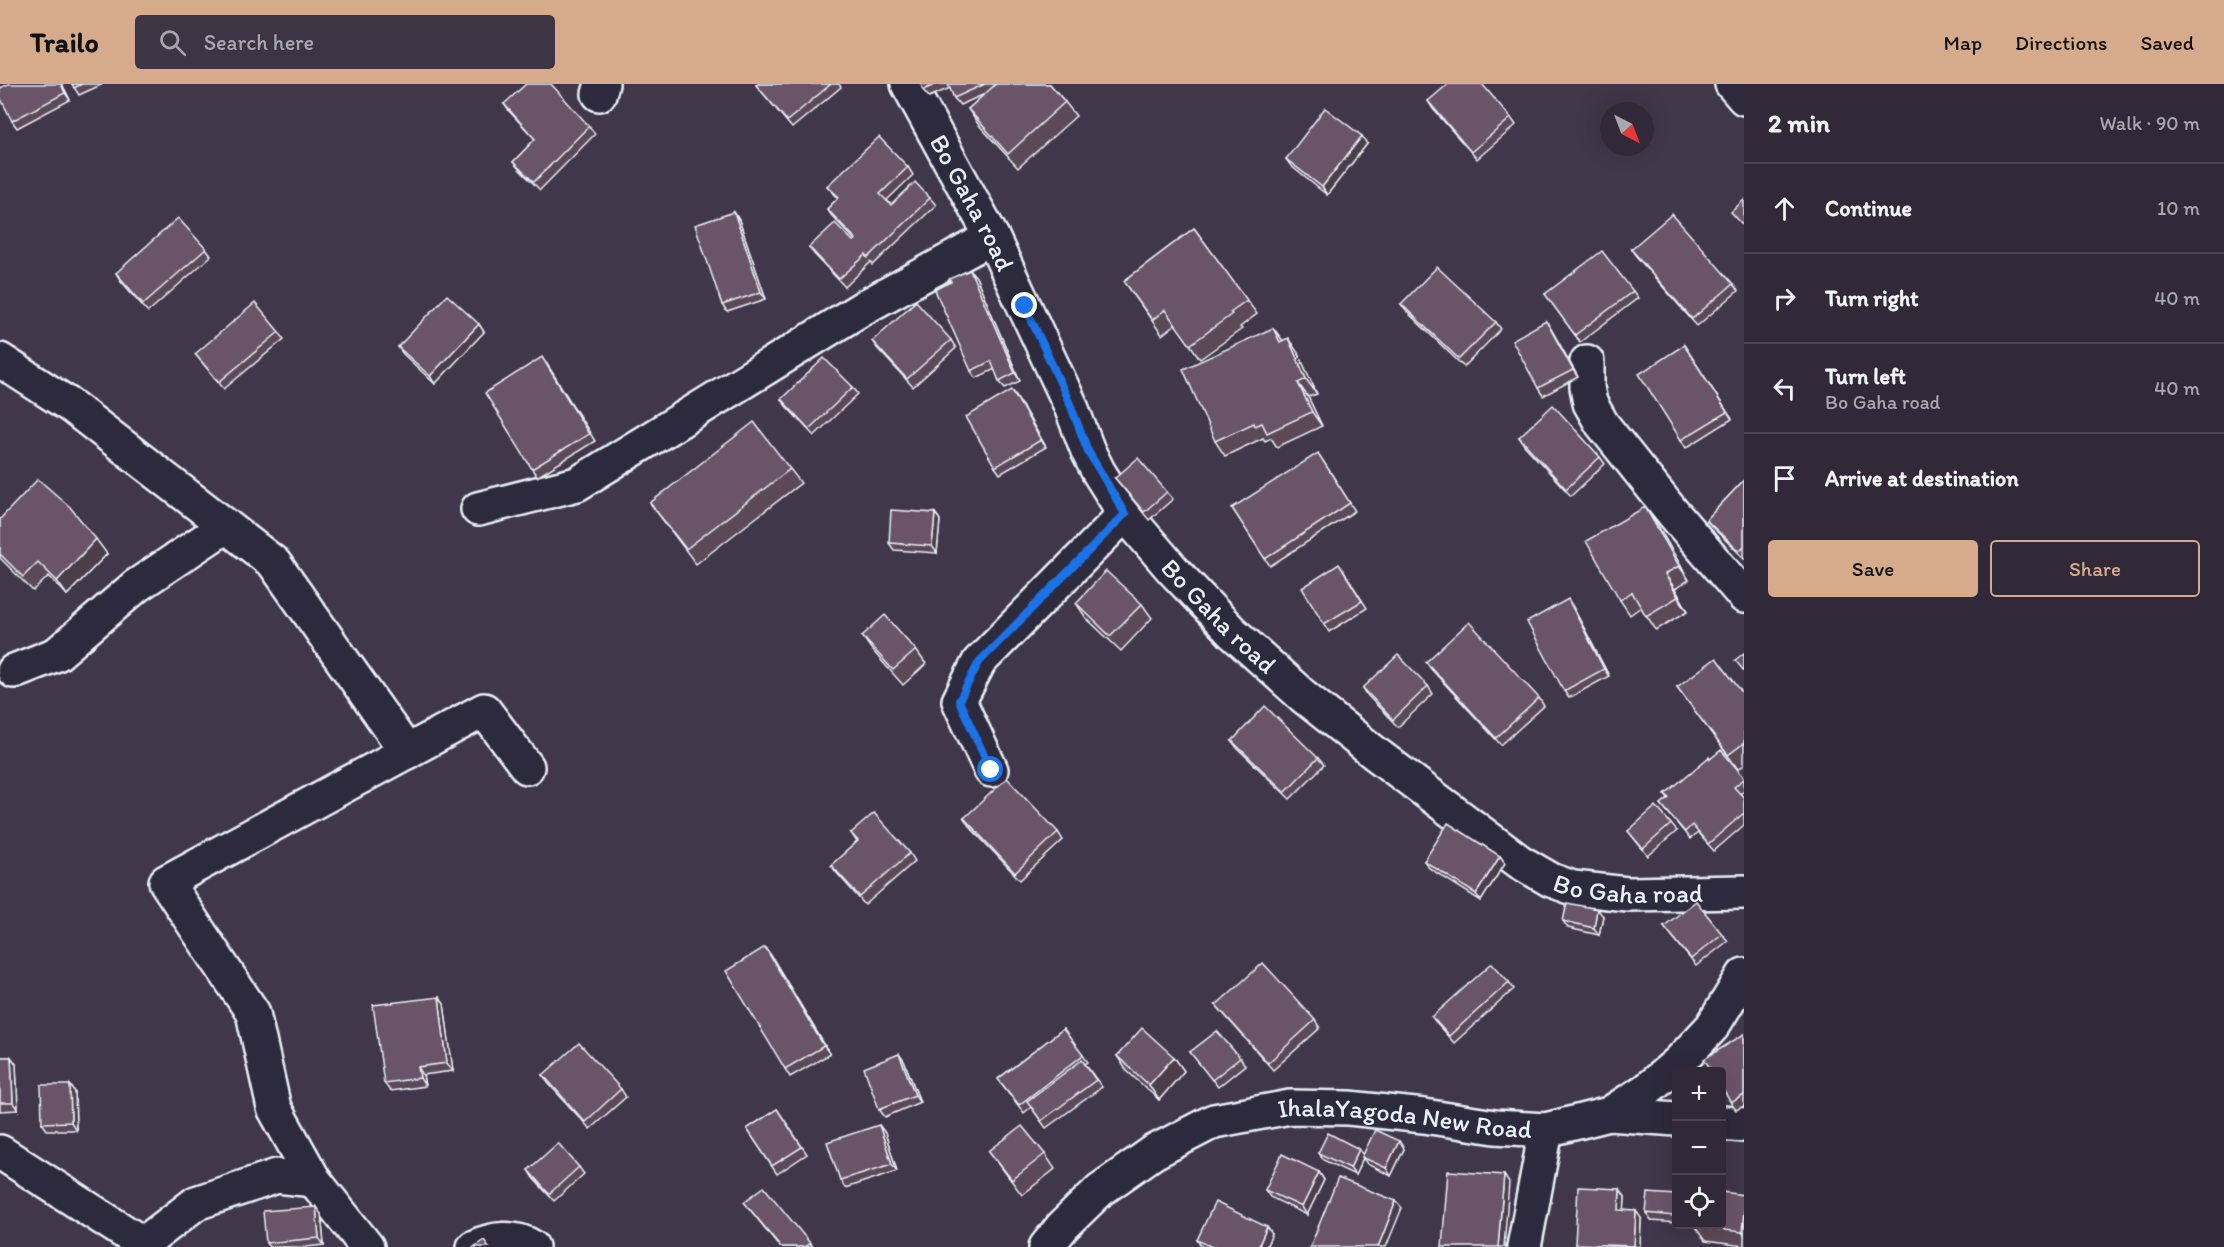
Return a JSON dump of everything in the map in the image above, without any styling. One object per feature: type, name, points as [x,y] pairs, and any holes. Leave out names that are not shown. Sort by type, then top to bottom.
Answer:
[{"type":"street","name":"Bo Gaha road","points":[[908,84],[992,237],[1070,404],[1088,451],[1125,514],[1224,624],[1303,696],[1520,862],[1551,880],[1573,888],[1627,894],[1744,892]]},
{"type":"street","points":[[1732,84],[1744,98]]},
{"type":"street","points":[[478,509],[577,484],[861,309],[992,237]]},
{"type":"street","points":[[0,360],[70,406],[274,562],[407,752]]},
{"type":"street","points":[[1587,362],[1590,404],[1602,424],[1673,513],[1744,596]]},
{"type":"street","points":[[991,770],[959,701],[979,662],[1125,514]]},
{"type":"street","points":[[14,671],[57,654],[136,586],[226,526]]},
{"type":"street","points":[[367,1247],[315,1180],[274,1108],[253,1013],[166,882],[484,710],[526,768]]},
{"type":"street","name":"IhalaYagoda New Road","points":[[1046,1247],[1100,1190],[1154,1152],[1214,1121],[1290,1107],[1326,1107],[1424,1116],[1496,1127],[1546,1130],[1609,1114],[1646,1090],[1688,1053],[1712,1028],[1744,975]]},
{"type":"street","points":[[1609,1114],[1672,1119]]},
{"type":"street","points":[[1726,1123],[1744,1125]]},
{"type":"street","points":[[1524,1247],[1546,1130]]},
{"type":"street","points":[[0,1152],[142,1245],[196,1203],[277,1176],[315,1180]]},
{"type":"street","points":[[474,1247],[499,1239],[532,1247]]},
{"type":"building","points":[[8,84],[61,84],[65,93],[12,121],[0,97],[0,88]]},
{"type":"building","points":[[526,84],[551,84],[589,126],[534,182],[513,162],[535,139],[504,104]]},
{"type":"building","points":[[831,84],[787,121],[756,85]]},
{"type":"building","points":[[921,84],[937,84],[923,90]]},
{"type":"building","points":[[948,84],[985,84],[954,98]]},
{"type":"building","points":[[996,84],[1050,84],[1065,102],[1008,154],[968,109]]},
{"type":"building","points":[[1448,84],[1482,84],[1511,118],[1471,152],[1428,101]]},
{"type":"building","points":[[1325,108],[1362,136],[1322,187],[1286,159]]},
{"type":"building","points":[[879,137],[908,167],[880,194],[891,205],[915,182],[930,198],[868,258],[866,255],[839,279],[809,247],[835,223],[853,241],[856,239],[827,209],[839,197],[827,186]]},
{"type":"building","points":[[1744,200],[1744,226],[1731,212]]},
{"type":"building","points":[[734,212],[761,292],[722,305],[695,225]]},
{"type":"building","points":[[1672,214],[1733,284],[1692,319],[1631,249]]},
{"type":"building","points":[[178,218],[206,249],[143,304],[116,273]]},
{"type":"building","points":[[1194,228],[1247,300],[1190,345],[1165,310],[1152,320],[1124,281]]},
{"type":"building","points":[[1602,251],[1633,291],[1575,335],[1545,294]]},
{"type":"building","points":[[1437,267],[1496,322],[1459,359],[1401,304]]},
{"type":"building","points":[[970,270],[1015,373],[999,381],[991,361],[971,371],[935,290],[951,282],[949,279]]},
{"type":"building","points":[[447,295],[479,324],[430,376],[398,347]]},
{"type":"building","points":[[916,301],[951,340],[907,379],[872,341]]},
{"type":"building","points":[[255,303],[279,332],[219,382],[195,354]]},
{"type":"building","points":[[1546,321],[1573,370],[1538,388],[1512,340]]},
{"type":"building","points":[[1273,328],[1280,342],[1288,338],[1306,379],[1298,383],[1312,412],[1267,433],[1262,423],[1255,426],[1254,423],[1215,441],[1183,369]]},
{"type":"building","points":[[1684,345],[1727,412],[1681,440],[1639,374]]},
{"type":"building","points":[[542,357],[589,434],[532,469],[485,393]]},
{"type":"building","points":[[824,358],[853,387],[809,429],[781,399]]},
{"type":"building","points":[[1012,390],[1041,440],[995,467],[966,417]]},
{"type":"building","points":[[1553,405],[1600,457],[1566,489],[1519,437]]},
{"type":"building","points":[[754,422],[790,469],[686,549],[650,503]]},
{"type":"building","points":[[1318,453],[1350,503],[1265,559],[1232,508]]},
{"type":"building","points":[[1138,458],[1167,492],[1144,512],[1115,478]]},
{"type":"building","points":[[38,479],[70,507],[96,539],[57,581],[38,562],[23,577],[0,554],[0,519]]},
{"type":"building","points":[[1744,480],[1744,546],[1739,551],[1706,520]]},
{"type":"building","points":[[1645,507],[1679,566],[1665,574],[1678,597],[1646,616],[1632,592],[1620,600],[1586,541]]},
{"type":"building","points":[[891,510],[935,513],[932,546],[889,543]]},
{"type":"building","points":[[1339,564],[1362,601],[1324,624],[1302,588]]},
{"type":"building","points":[[1106,571],[1142,604],[1110,636],[1076,603]]},
{"type":"building","points":[[1568,599],[1604,669],[1564,691],[1527,622]]},
{"type":"building","points":[[885,615],[916,650],[893,670],[862,636]]},
{"type":"building","points":[[1469,622],[1539,698],[1496,738],[1426,662]]},
{"type":"building","points":[[1744,653],[1744,671],[1735,660]]},
{"type":"building","points":[[1398,655],[1428,686],[1393,720],[1363,688]]},
{"type":"building","points":[[1716,658],[1744,695],[1744,743],[1728,755],[1677,687]]},
{"type":"building","points":[[1265,706],[1318,758],[1285,792],[1232,741]]},
{"type":"building","points":[[1721,750],[1744,777],[1734,787],[1744,798],[1744,813],[1708,844],[1692,825],[1685,832],[1661,804],[1669,798],[1665,794],[1709,757],[1710,759]]},
{"type":"building","points":[[1007,778],[1058,832],[1015,873],[964,818]]},
{"type":"building","points":[[1656,806],[1671,824],[1643,849],[1628,831]]},
{"type":"building","points":[[874,813],[910,853],[860,897],[831,865],[858,841],[851,833]]},
{"type":"building","points":[[1448,823],[1500,856],[1476,894],[1424,861]]},
{"type":"building","points":[[1696,901],[1722,934],[1691,959],[1664,926]]},
{"type":"building","points":[[1567,903],[1597,909],[1594,928],[1563,921]]},
{"type":"building","points":[[765,947],[824,1046],[785,1069],[726,971]]},
{"type":"building","points":[[1263,963],[1315,1020],[1268,1063],[1216,1005]]},
{"type":"building","points":[[1492,963],[1509,982],[1449,1036],[1432,1017]]},
{"type":"building","points":[[439,997],[447,1063],[418,1067],[420,1078],[384,1083],[373,1005]]},
{"type":"building","points":[[1142,1028],[1174,1057],[1149,1085],[1117,1056]]},
{"type":"building","points":[[1063,1029],[1083,1055],[1019,1105],[998,1079]]},
{"type":"building","points":[[1217,1031],[1240,1058],[1212,1080],[1190,1052]]},
{"type":"building","points":[[1744,1034],[1744,1095],[1731,1103],[1726,1095],[1726,1067],[1709,1067],[1704,1059]]},
{"type":"building","points":[[579,1043],[621,1089],[585,1122],[543,1075]]},
{"type":"building","points":[[899,1054],[915,1095],[879,1109],[864,1068]]},
{"type":"building","points":[[0,1057],[11,1057],[13,1103],[0,1103]]},
{"type":"building","points":[[1082,1060],[1096,1080],[1041,1121],[1027,1101]]},
{"type":"building","points":[[41,1085],[70,1085],[71,1122],[42,1123]]},
{"type":"building","points":[[777,1109],[802,1147],[772,1166],[747,1129]]},
{"type":"building","points":[[879,1125],[892,1164],[840,1180],[827,1142]]},
{"type":"building","points":[[1022,1126],[1045,1154],[1012,1180],[989,1151]]},
{"type":"building","points":[[1375,1130],[1399,1141],[1386,1168],[1362,1157]]},
{"type":"building","points":[[1328,1133],[1359,1149],[1350,1168],[1318,1153]]},
{"type":"building","points":[[558,1143],[579,1167],[549,1194],[528,1170]]},
{"type":"building","points":[[1282,1154],[1319,1172],[1302,1207],[1265,1190]]},
{"type":"building","points":[[1448,1171],[1504,1175],[1498,1247],[1442,1247]]},
{"type":"building","points":[[1338,1178],[1396,1201],[1378,1247],[1310,1247]]},
{"type":"building","points":[[764,1187],[810,1243],[804,1247],[781,1247],[744,1202]]},
{"type":"building","points":[[1578,1187],[1620,1189],[1619,1210],[1636,1211],[1634,1246],[1575,1244]]},
{"type":"building","points":[[1648,1193],[1672,1195],[1672,1216],[1646,1213]]},
{"type":"building","points":[[1726,1193],[1744,1195],[1742,1232],[1714,1229],[1726,1229]]},
{"type":"building","points":[[1215,1202],[1267,1227],[1258,1247],[1212,1247],[1197,1240]]},
{"type":"building","points":[[316,1207],[319,1238],[266,1243],[263,1211]]},
{"type":"building","points":[[484,1240],[489,1247],[474,1247]]},
{"type":"route","points":[[991,770],[959,701],[979,662],[1125,514],[1088,451],[1070,404],[1025,306]]}]
